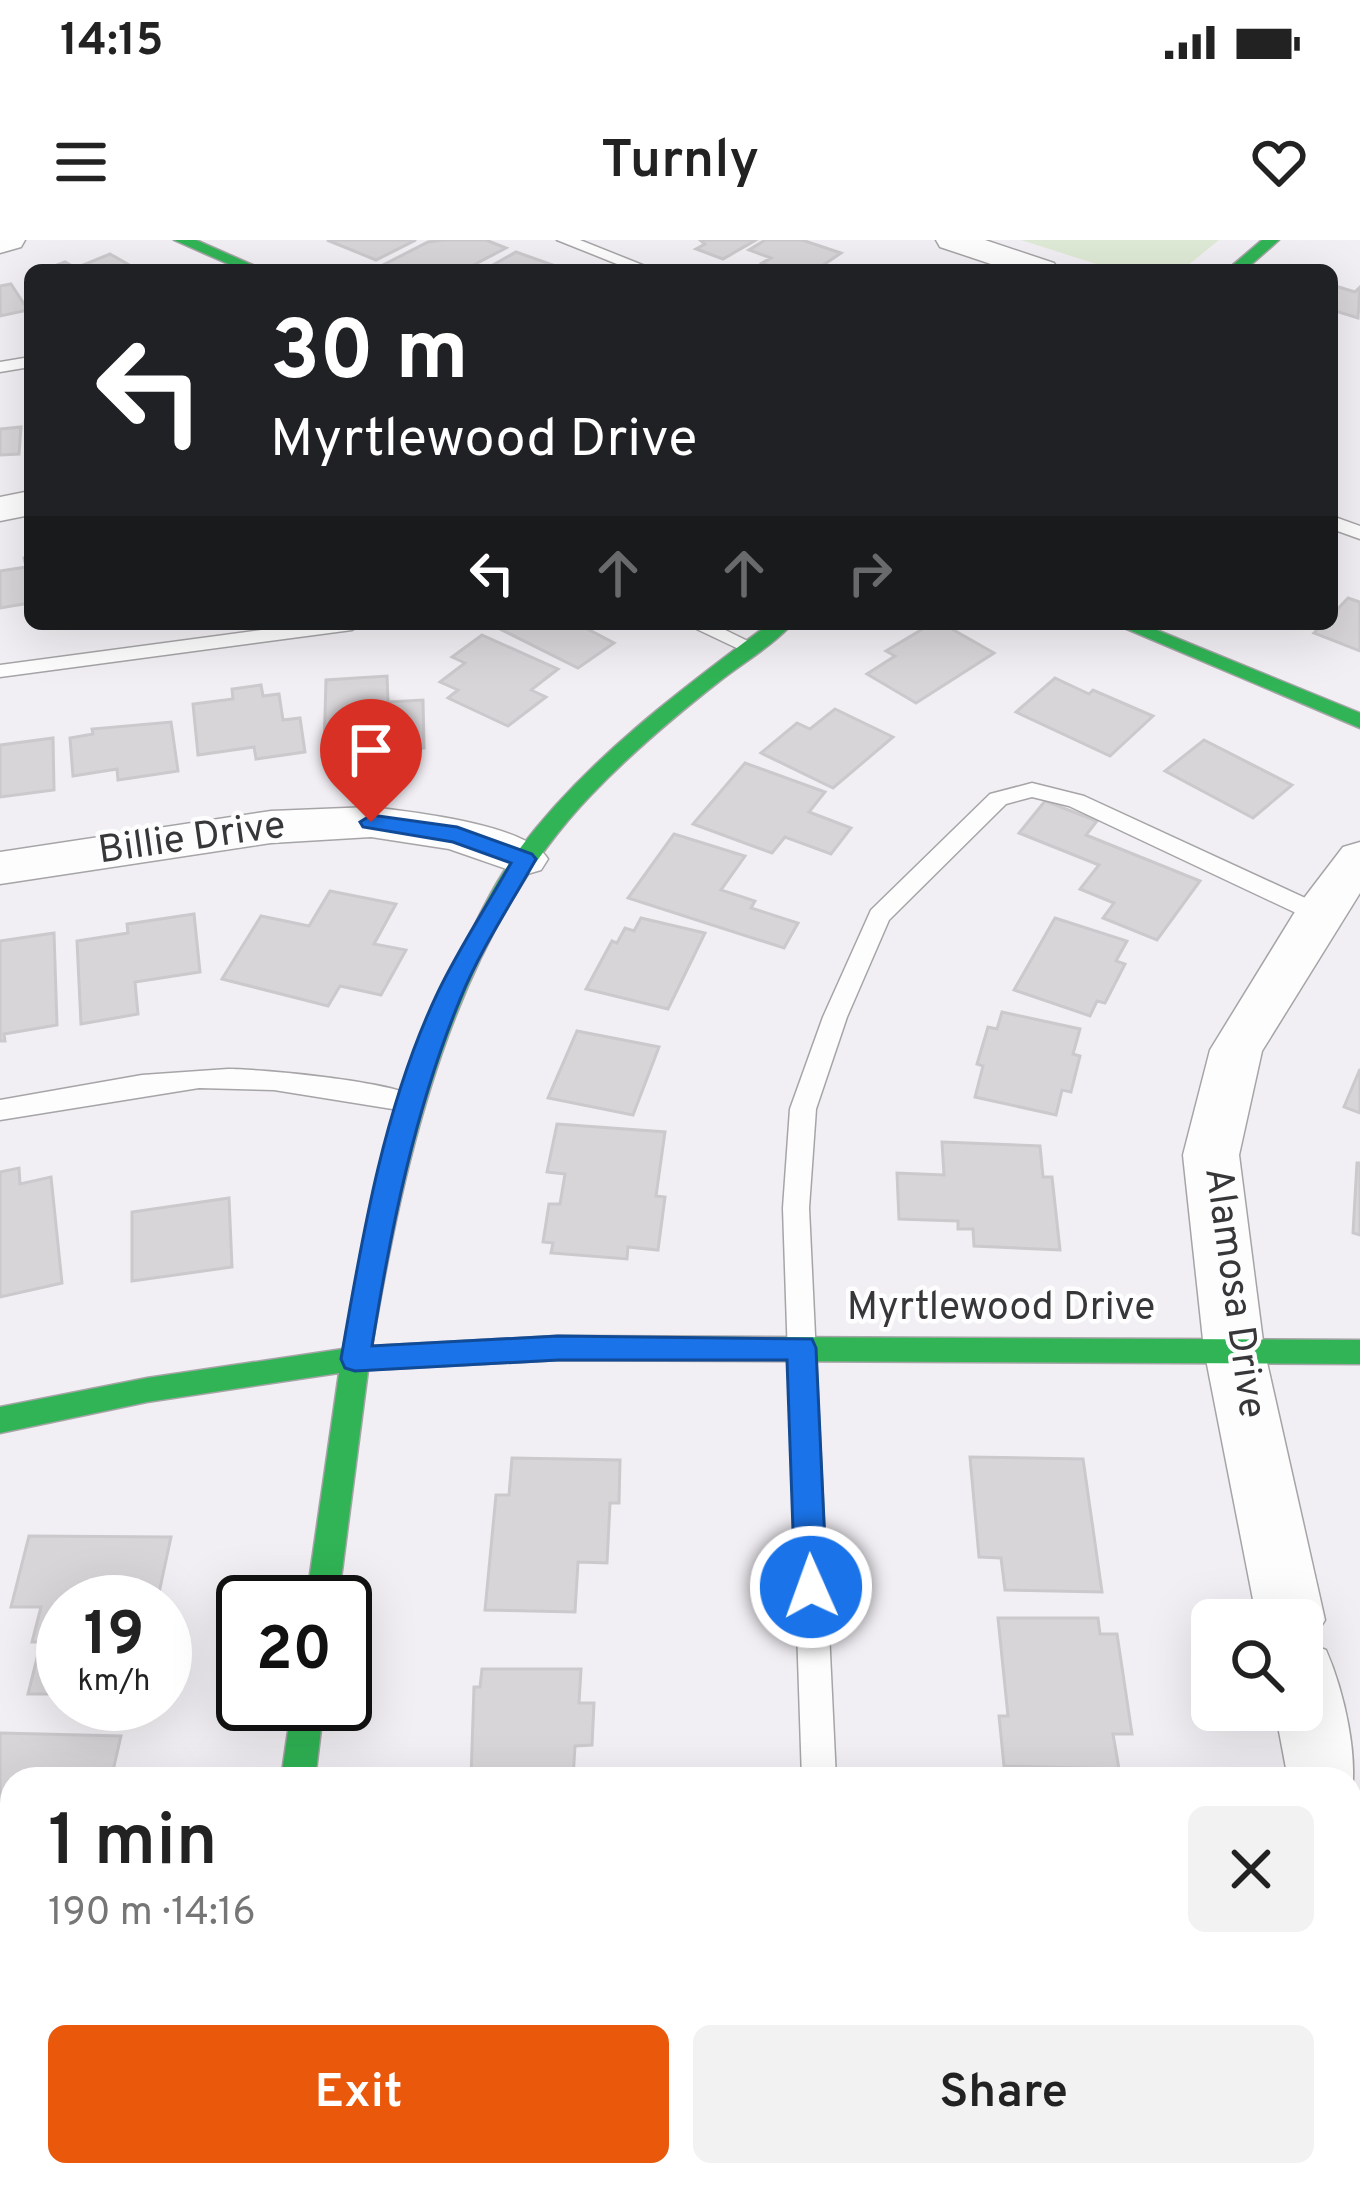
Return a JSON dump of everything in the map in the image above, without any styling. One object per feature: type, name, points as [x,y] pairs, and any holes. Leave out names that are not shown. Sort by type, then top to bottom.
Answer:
[{"type":"street","points":[[0,243],[9,240]]},
{"type":"street","points":[[182,240],[240,264]]},
{"type":"street","points":[[952,240],[1024,264]]},
{"type":"street","points":[[1242,264],[1271,240]]},
{"type":"street","points":[[326,1575],[373,1256],[411,1102],[450,994],[524,859],[571,803],[665,716],[774,630]]},
{"type":"street","points":[[1140,630],[1360,721]]},
{"type":"street","name":"Billie Drive","points":[[0,868],[271,827],[371,822],[457,835],[524,859]]},
{"type":"street","name":"Alamosa Drive","points":[[1287,1599],[1234,1348],[1211,1156],[1236,1050],[1319,914],[1360,858]]},
{"type":"street","name":"Myrtlewood Drive","points":[[0,1420],[147,1390],[355,1359],[558,1348],[1360,1352]]},
{"type":"street","points":[[300,1767],[304,1731]]},
{"type":"street","points":[[1314,1731],[1322,1767]]},
{"type":"lane","points":[[565,240],[630,264]]},
{"type":"lane","points":[[0,671],[307,630]]},
{"type":"lane","points":[[710,630],[750,647]]},
{"type":"lane","points":[[818,1767],[796,1208],[803,1109],[879,916],[998,799],[1032,790],[1076,801],[1319,914]]},
{"type":"lane","points":[[0,1110],[159,1083],[225,1077],[271,1079],[411,1102]]},
{"type":"green space","points":[[1021,240],[1219,240],[1189,264],[1096,264]]},
{"type":"building","points":[[327,240],[416,240],[376,260]]},
{"type":"building","points":[[486,240],[506,248],[475,264],[385,264],[428,242]]},
{"type":"building","points":[[700,240],[756,240],[723,259],[696,249],[705,244]]},
{"type":"building","points":[[765,240],[802,240],[841,253],[825,264],[765,264],[771,258],[749,250]]},
{"type":"building","points":[[516,252],[550,264],[495,264]]},
{"type":"building","points":[[110,254],[128,264],[86,264]]},
{"type":"building","points":[[11,284],[24,311],[0,316],[0,286]]},
{"type":"building","points":[[1338,287],[1355,292],[1360,287],[1358,318],[1338,312]]},
{"type":"building","points":[[21,427],[19,454],[0,455],[0,429]]},
{"type":"building","points":[[24,567],[24,604],[0,608],[0,571]]},
{"type":"building","points":[[1348,598],[1360,602],[1360,651],[1314,633],[1338,630],[1338,609]]},
{"type":"building","points":[[502,630],[589,630],[614,643],[578,668]]},
{"type":"building","points":[[921,630],[954,630],[994,653],[916,703],[867,674],[895,656],[886,651]]},
{"type":"building","points":[[482,635],[558,669],[531,690],[546,697],[508,726],[448,698],[458,690],[440,682],[465,663],[452,657]]},
{"type":"building","points":[[387,676],[388,702],[423,700],[424,748],[324,749],[326,680]]},
{"type":"building","points":[[1055,678],[1153,716],[1110,756],[1016,712]]},
{"type":"building","points":[[261,685],[263,696],[279,694],[283,720],[300,718],[305,752],[256,759],[254,747],[198,755],[193,704],[233,699],[232,689]]},
{"type":"building","points":[[835,709],[893,737],[833,788],[761,753],[797,723],[810,729]]},
{"type":"building","points":[[171,722],[178,771],[118,780],[117,769],[73,776],[70,738],[93,734],[92,729]]},
{"type":"building","points":[[53,738],[54,790],[0,797],[0,745]]},
{"type":"building","points":[[1204,740],[1292,785],[1253,818],[1165,771]]},
{"type":"building","points":[[745,763],[825,792],[809,812],[851,828],[831,854],[785,837],[772,853],[693,824]]},
{"type":"building","points":[[1045,801],[1097,821],[1086,835],[1200,881],[1157,940],[1103,918],[1114,903],[1080,889],[1099,865],[1019,833]]},
{"type":"building","points":[[674,834],[745,856],[721,890],[755,901],[751,908],[798,923],[784,948],[628,898]]},
{"type":"building","points":[[330,891],[396,904],[374,944],[406,950],[381,995],[340,986],[328,1006],[222,979],[261,916],[309,926]]},
{"type":"building","points":[[194,914],[200,972],[135,982],[138,1014],[81,1024],[77,941],[128,933],[127,924]]},
{"type":"building","points":[[641,918],[705,933],[668,1009],[586,989],[612,941],[617,943],[625,928],[634,931]]},
{"type":"building","points":[[1055,918],[1127,941],[1116,961],[1125,964],[1105,1003],[1097,1001],[1090,1016],[1014,990]]},
{"type":"building","points":[[54,933],[57,1025],[4,1034],[5,1041],[0,1041],[0,941]]},
{"type":"building","points":[[1002,1012],[1080,1029],[1073,1054],[1080,1056],[1071,1092],[1062,1090],[1056,1115],[975,1097],[983,1066],[977,1064],[988,1027],[997,1029]]},
{"type":"building","points":[[577,1031],[659,1047],[633,1115],[548,1098]]},
{"type":"building","points":[[1360,1069],[1360,1113],[1344,1107]]},
{"type":"building","points":[[557,1124],[665,1132],[656,1196],[665,1197],[658,1250],[628,1247],[627,1259],[551,1253],[553,1243],[543,1242],[549,1204],[560,1204],[565,1174],[547,1172]]},
{"type":"building","points":[[942,1142],[1040,1146],[1043,1177],[1052,1177],[1060,1250],[974,1246],[973,1229],[958,1229],[958,1221],[899,1219],[897,1173],[944,1175]]},
{"type":"building","points":[[1360,1163],[1360,1235],[1353,1233]]},
{"type":"building","points":[[19,1168],[20,1184],[51,1177],[62,1283],[0,1297],[0,1172]]},
{"type":"building","points":[[229,1198],[232,1267],[132,1281],[132,1212]]},
{"type":"building","points":[[970,1457],[1083,1459],[1102,1592],[1005,1590],[1001,1558],[979,1557]]},
{"type":"building","points":[[512,1458],[620,1460],[619,1503],[610,1503],[607,1563],[578,1562],[575,1612],[485,1610],[496,1495],[509,1495]]},
{"type":"building","points":[[29,1536],[171,1537],[163,1575],[36,1575],[36,1607],[11,1607]]},
{"type":"building","points":[[998,1618],[1098,1618],[1100,1634],[1117,1634],[1132,1734],[1113,1734],[1119,1767],[1004,1766],[999,1716],[1008,1716]]},
{"type":"building","points":[[36,1662],[36,1694],[28,1694]]},
{"type":"building","points":[[482,1669],[581,1669],[579,1703],[594,1703],[592,1745],[575,1746],[574,1767],[471,1767],[474,1687],[480,1687]]},
{"type":"building","points":[[0,1733],[121,1736],[114,1767],[0,1767]]},
{"type":"traffic: fast","points":[[182,240],[241,264]]},
{"type":"traffic: fast","points":[[1242,264],[1271,240]]},
{"type":"traffic: fast","points":[[326,1575],[356,1355],[388,1193],[410,1113],[471,959],[519,867],[554,821],[679,703],[774,630]]},
{"type":"traffic: fast","points":[[1140,630],[1360,721]]},
{"type":"traffic: fast","points":[[0,1420],[147,1390],[355,1359],[558,1348],[1360,1352]]},
{"type":"traffic: fast","points":[[300,1767],[304,1731]]},
{"type":"route","points":[[371,822],[457,835],[524,859],[450,994],[411,1102],[373,1256],[355,1359],[558,1348],[801,1348],[811,1587]]}]
